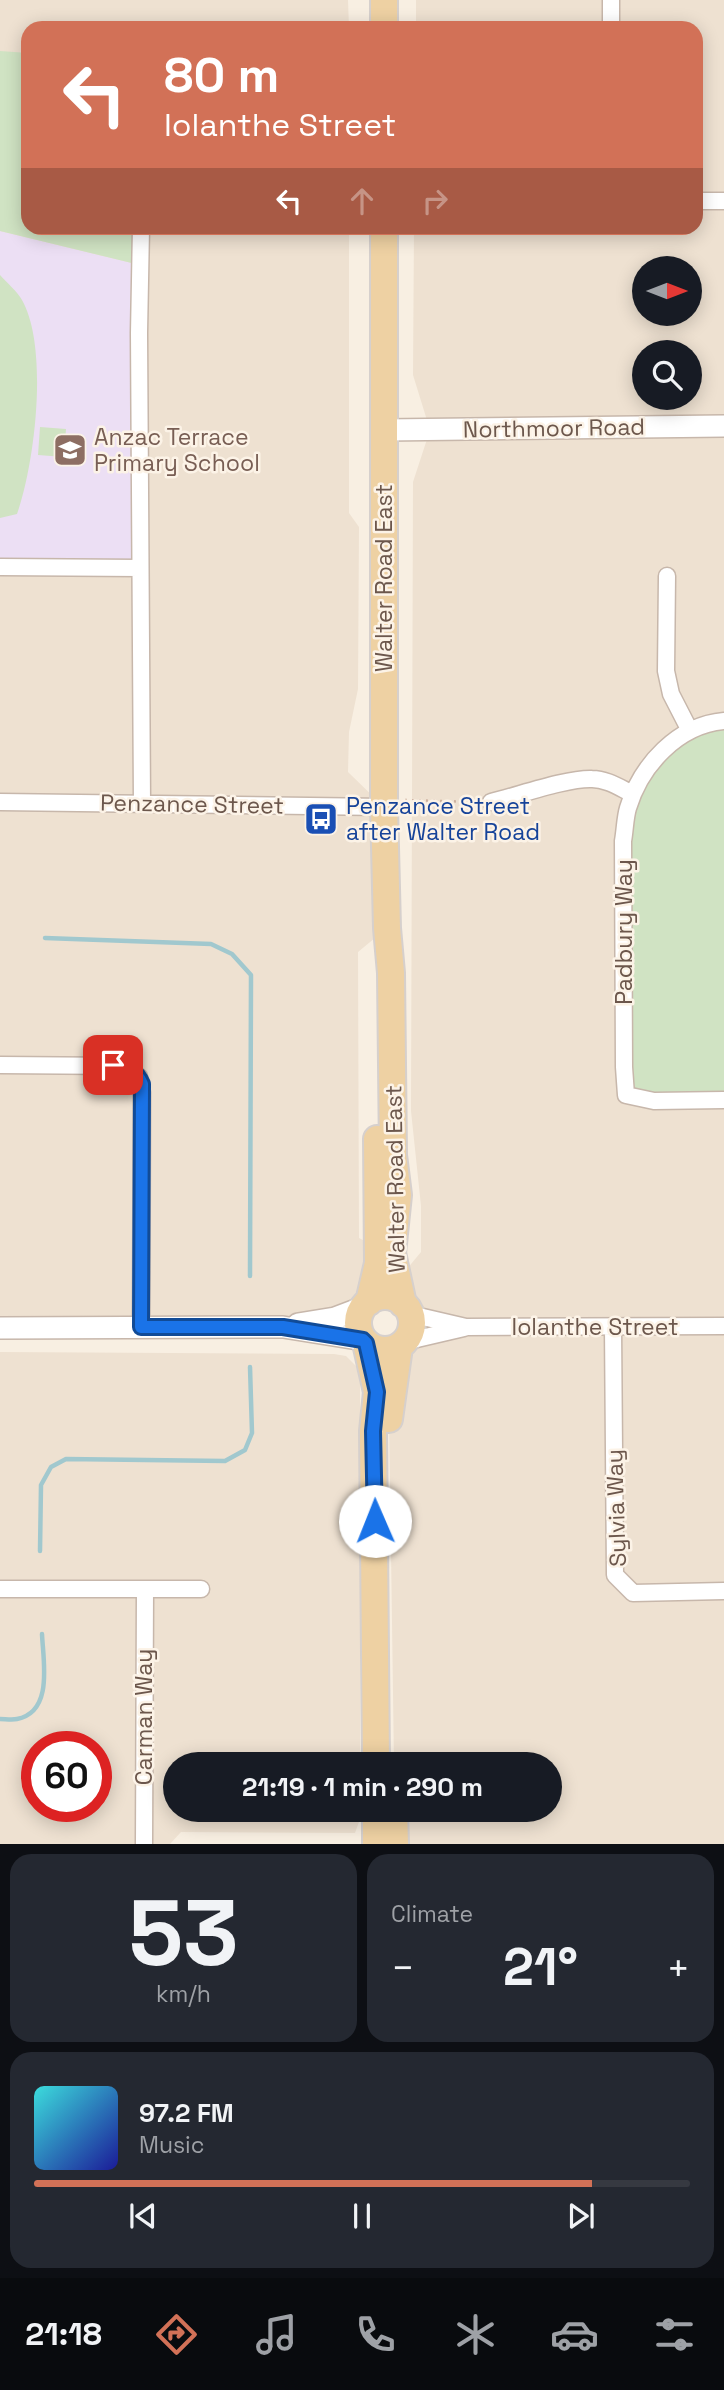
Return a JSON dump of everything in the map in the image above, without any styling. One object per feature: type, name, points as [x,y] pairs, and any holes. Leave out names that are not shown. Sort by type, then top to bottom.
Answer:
[{"type":"main road","points":[[384,0],[384,21]]},
{"type":"main road","name":"Walter Road East","points":[[384,235],[385,430],[395,804],[387,928],[391,973],[393,1155],[398,1195],[392,1253],[406,1309]]},
{"type":"main road","name":"Walter Road East","points":[[367,1304],[378,1263],[376,971],[387,928]]},
{"type":"main road","points":[[376,1752],[373,1431],[377,1392],[359,1322],[367,1304],[378,1297],[387,1296],[396,1298],[406,1309],[412,1328],[401,1345],[389,1409],[394,1752]]},
{"type":"main road","points":[[365,1342],[379,1349],[401,1345]]},
{"type":"main road","points":[[376,1822],[376,1844]]},
{"type":"main road","points":[[394,1822],[395,1844]]},
{"type":"street","points":[[611,0],[611,21]]},
{"type":"street","points":[[703,201],[724,201]]},
{"type":"street","points":[[141,235],[142,803]]},
{"type":"street","name":"Northmoor Road","points":[[385,430],[724,426]]},
{"type":"street","points":[[0,567],[140,568]]},
{"type":"street","points":[[667,576],[666,671],[671,694],[689,729]]},
{"type":"street","name":"Padbury Way","points":[[724,721],[689,729],[659,756],[633,794],[627,810],[623,841],[626,1094],[654,1101],[724,1100]]},
{"type":"street","points":[[491,802],[575,780],[593,779],[613,783],[633,794]]},
{"type":"street","name":"Penzance Street","points":[[0,802],[395,804]]},
{"type":"street","points":[[0,1065],[124,1066],[139,1077],[142,1093],[141,1327]]},
{"type":"street","points":[[0,1328],[283,1327],[335,1318],[367,1304]]},
{"type":"street","name":"Iolanthe Street","points":[[406,1309],[466,1327]]},
{"type":"street","name":"Sylvia Way","points":[[613,1326],[615,1575],[633,1593],[724,1591]]},
{"type":"street","name":"Iolanthe Street","points":[[401,1345],[466,1327],[724,1326]]},
{"type":"street","points":[[283,1327],[365,1342]]},
{"type":"street","points":[[0,1589],[201,1589]]},
{"type":"street","name":"Carman Way","points":[[144,1844],[145,1589]]},
{"type":"path","points":[[395,804],[491,802]]},
{"type":"shaded area","points":[[0,0],[348,0],[349,21],[21,21],[21,235],[349,235],[349,513],[359,527],[358,689],[349,732],[348,772],[384,807],[387,928],[358,952],[359,1238],[378,1248],[369,1302],[335,1318],[0,1318]]},
{"type":"shaded area","points":[[416,0],[724,0],[724,1844],[395,1844],[394,1822],[562,1822],[562,1752],[394,1752],[389,1409],[412,1321],[397,1281],[421,1252],[421,1206],[411,1111],[413,482],[430,430],[413,375],[414,235],[703,235],[703,21],[416,21]]},
{"type":"shaded area","name":"Anzac Terrace Primary School","points":[[0,231],[140,265],[140,568],[0,567]]},
{"type":"shaded area","points":[[0,1352],[334,1354],[346,1356],[360,1370],[360,1752],[163,1752],[163,1822],[359,1822],[355,1833],[181,1832],[170,1844],[0,1844]]},
{"type":"green space","points":[[0,51],[21,52],[21,235],[141,235],[140,265],[0,231]]},
{"type":"green space","points":[[0,275],[22,300],[30,321],[37,375],[34,437],[23,492],[17,514],[0,518]]},
{"type":"green space","points":[[40,427],[66,429],[64,457],[38,455]]},
{"type":"green space","points":[[724,721],[724,1100],[640,1099],[624,1082],[627,810],[668,745]]},
{"type":"waterway","points":[[45,938],[211,944],[232,954],[251,975],[250,1276]]},
{"type":"waterway","points":[[40,1551],[41,1485],[51,1467],[66,1459],[225,1461],[245,1450],[252,1433],[250,1367]]},
{"type":"waterway","points":[[0,1719],[17,1719],[29,1714],[37,1706],[44,1684],[42,1634]]},
{"type":"place","name":"Anzac Terrace Primary School","points":[[70,450]]},
{"type":"place","name":"Penzance Street after Walter Road","points":[[321,819]]},
{"type":"route","points":[[113,1065],[132,1070],[142,1084],[141,1327],[283,1327],[363,1340],[375,1375],[377,1392],[373,1431],[375,1521]]}]
